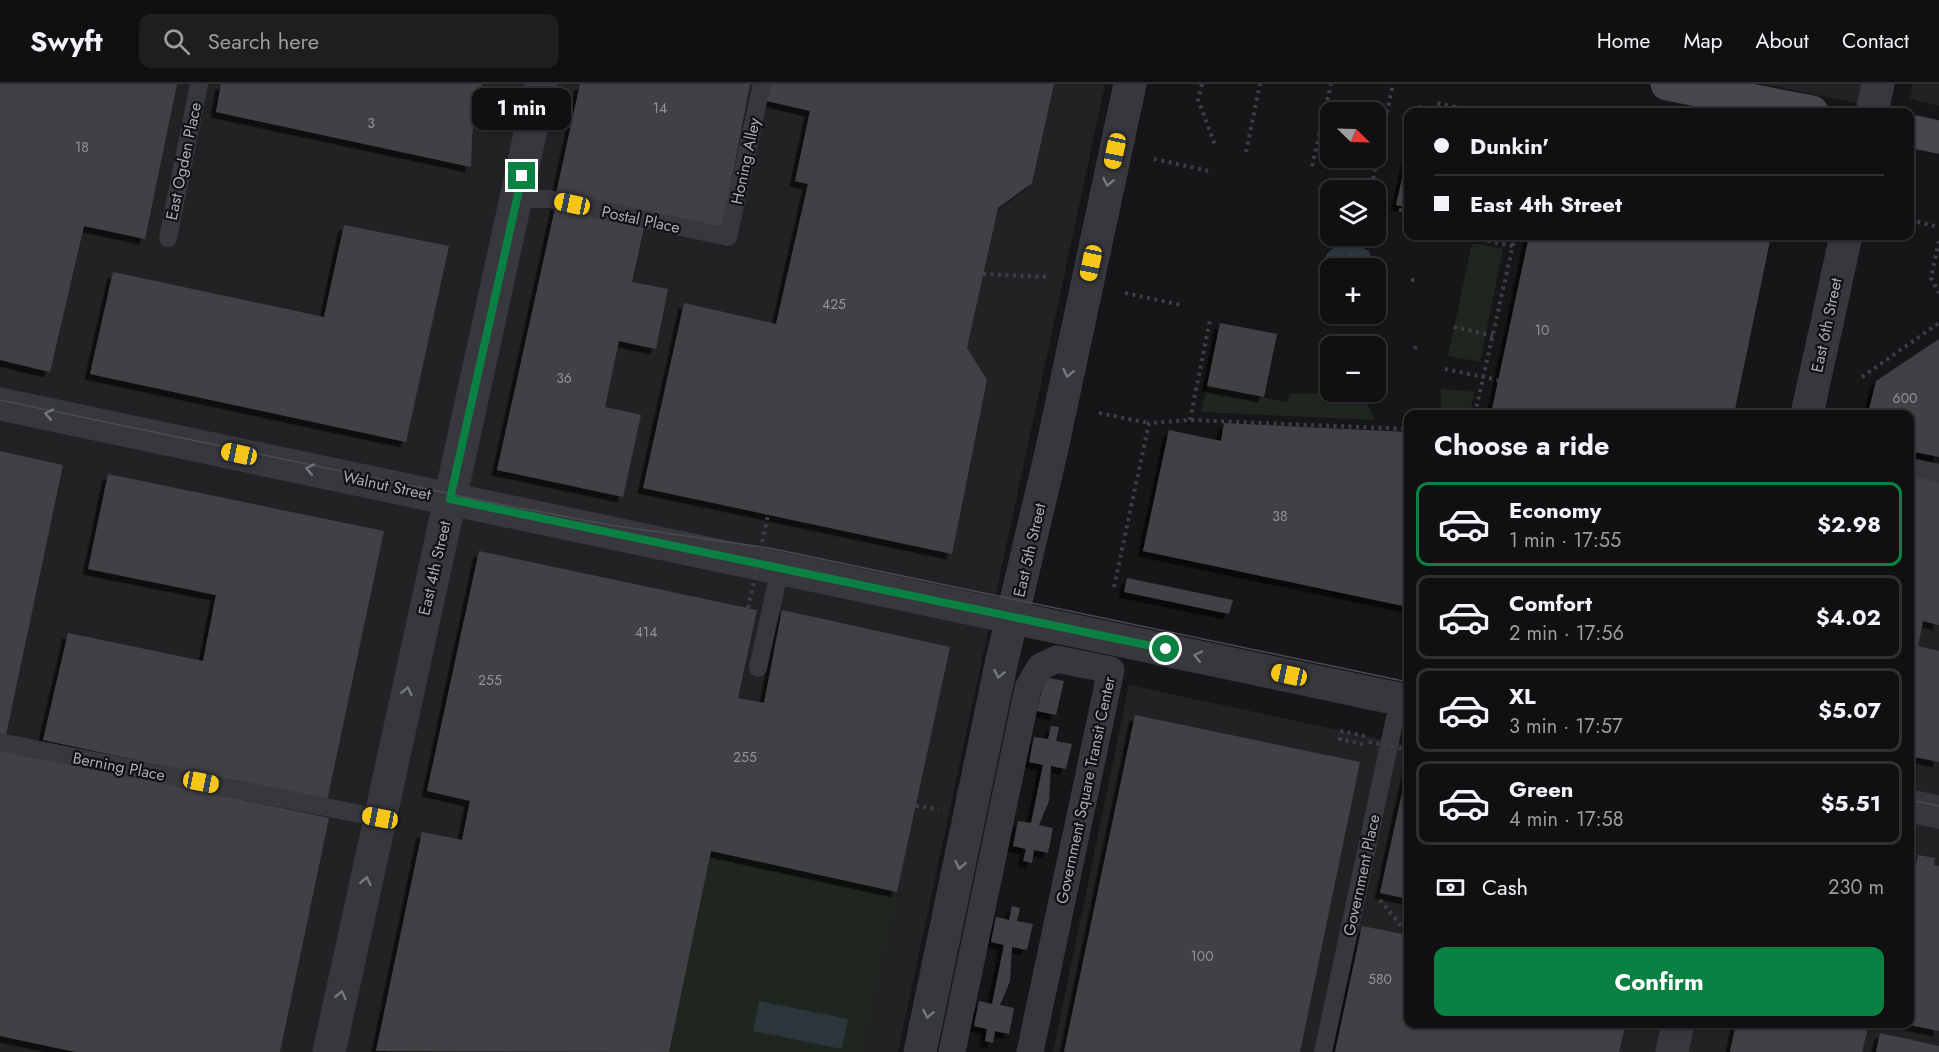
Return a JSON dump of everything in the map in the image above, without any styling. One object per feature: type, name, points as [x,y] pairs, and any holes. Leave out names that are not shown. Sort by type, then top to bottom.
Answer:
[{"type":"main road","points":[[1667,84],[1701,88],[1794,108]]},
{"type":"main road","points":[[1914,132],[1939,137]]},
{"type":"street","name":"East 4th Street","points":[[329,1052],[541,84]]},
{"type":"street","name":"East 5th Street","points":[[920,1052],[1002,660],[1130,84]]},
{"type":"street","points":[[1873,108],[1878,84]]},
{"type":"street","name":"East 6th Street","points":[[1809,410],[1845,240]]},
{"type":"street","name":"Walnut Street","points":[[0,404],[1013,617],[1114,654],[1404,700]]},
{"type":"street","name":"Government Square Transit Center","points":[[952,1052],[1028,688],[1040,667],[1057,659],[1114,654]]},
{"type":"street","points":[[1914,807],[1939,812]]},
{"type":"street","points":[[1672,1052],[1677,1028]]},
{"type":"lane","name":"East Ogden Place","points":[[168,238],[199,84]]},
{"type":"lane","name":"Honing Alley","points":[[728,237],[762,84]]},
{"type":"lane","name":"Postal Place","points":[[517,200],[550,199],[728,237]]},
{"type":"lane","points":[[1914,468],[1939,473]]},
{"type":"lane","points":[[758,668],[780,568]]},
{"type":"lane","points":[[1030,1052],[1114,654]]},
{"type":"lane","name":"Government Place","points":[[1323,1052],[1396,749],[1404,700]]},
{"type":"lane","name":"Berning Place","points":[[0,742],[380,818]]},
{"type":"path","points":[[1202,84],[1198,99],[1215,145]]},
{"type":"path","points":[[1246,152],[1260,84]]},
{"type":"path","points":[[1312,166],[1331,84]]},
{"type":"path","points":[[1373,179],[1393,84]]},
{"type":"path","points":[[1435,108],[1436,103],[1455,108]]},
{"type":"path","points":[[1154,159],[1209,171]]},
{"type":"path","points":[[1399,210],[1404,211]]},
{"type":"path","points":[[1914,221],[1939,227]]},
{"type":"path","points":[[1483,240],[1512,246]]},
{"type":"path","points":[[1476,410],[1514,240]]},
{"type":"path","points":[[1939,241],[1931,278],[1939,294]]},
{"type":"path","points":[[983,274],[1047,277]]},
{"type":"path","points":[[1125,293],[1181,305]]},
{"type":"path","points":[[1190,420],[1210,321]]},
{"type":"path","points":[[1862,377],[1939,323]]},
{"type":"path","points":[[1454,327],[1493,336]]},
{"type":"path","points":[[1445,369],[1498,380]]},
{"type":"path","points":[[1099,413],[1149,423],[1190,420],[1404,429]]},
{"type":"path","points":[[1114,587],[1149,423]]},
{"type":"path","points":[[748,608],[768,515]]},
{"type":"path","points":[[1342,731],[1370,736],[1369,742],[1396,749],[1340,739],[1342,731]]},
{"type":"shaded area","points":[[0,84],[1105,84],[898,1052],[0,1052]]},
{"type":"shaded area","points":[[1764,84],[1865,84],[1861,104]]},
{"type":"shaded area","points":[[1913,84],[1939,84],[1939,106],[1910,99]]},
{"type":"shaded area","points":[[1472,243],[1503,249],[1480,362],[1448,356]]},
{"type":"shaded area","points":[[1337,246],[1360,246],[1369,251],[1371,258],[1325,258]]},
{"type":"shaded area","points":[[1207,386],[1287,402],[1290,394],[1320,393],[1320,402],[1367,402],[1375,420],[1201,412]]},
{"type":"shaded area","points":[[1441,389],[1474,392],[1471,410],[1441,410]]},
{"type":"shaded area","points":[[1914,462],[1939,467],[1939,1052],[1053,1052],[1129,685],[1404,744],[1404,1028],[1914,1028]]},
{"type":"shaded area","points":[[711,851],[897,892],[862,1052],[669,1052]]},
{"type":"shaded area","points":[[759,1001],[848,1019],[842,1049],[753,1031]]},
{"type":"building","points":[[0,84],[177,84],[145,239],[84,226],[50,372],[0,360]]},
{"type":"building","points":[[221,84],[482,84],[472,135],[471,167],[216,112]]},
{"type":"building","points":[[580,84],[750,84],[722,229],[556,194]]},
{"type":"building","points":[[771,84],[1054,84],[1032,183],[998,208],[967,348],[987,380],[952,554],[643,488],[684,303],[776,324],[808,184],[795,181],[810,111],[767,101]]},
{"type":"building","points":[[1404,170],[1404,207],[1396,205]]},
{"type":"building","points":[[556,204],[645,223],[632,282],[668,289],[656,349],[619,341],[605,407],[641,415],[623,497],[497,470]]},
{"type":"building","points":[[344,225],[449,246],[406,442],[90,374],[113,272],[324,317]]},
{"type":"building","points":[[1528,240],[1770,240],[1735,410],[1492,410]]},
{"type":"building","points":[[1220,323],[1277,334],[1264,397],[1207,386]]},
{"type":"building","points":[[1939,339],[1939,457],[1914,452],[1914,410],[1869,410],[1876,381]]},
{"type":"building","points":[[1224,423],[1404,432],[1404,606],[1143,551],[1169,430],[1221,441]]},
{"type":"building","points":[[0,451],[63,465],[6,735],[0,734]]},
{"type":"building","points":[[108,474],[384,531],[327,801],[43,740],[68,633],[203,661],[216,595],[88,569]]},
{"type":"building","points":[[1914,476],[1939,482],[1939,625],[1923,621],[1918,646],[1939,651],[1939,762],[1914,757]]},
{"type":"building","points":[[479,551],[757,610],[738,698],[764,703],[782,610],[950,647],[897,892],[711,851],[669,1052],[376,1051],[422,832],[462,840],[470,801],[427,791]]},
{"type":"building","points":[[1127,578],[1233,600],[1229,614],[1124,592]]},
{"type":"building","points":[[1045,677],[1064,681],[1056,715],[1037,711]]},
{"type":"building","points":[[1135,715],[1360,762],[1300,1052],[1064,1052]]},
{"type":"building","points":[[1051,726],[1059,727],[1056,741],[1072,744],[1066,769],[1051,766],[1049,801],[1039,825],[1053,828],[1048,853],[1034,850],[1032,863],[1023,861],[1026,849],[1013,846],[1018,821],[1031,823],[1043,765],[1029,762],[1034,737],[1048,739]]},
{"type":"building","points":[[0,749],[329,818],[280,1052],[76,1052],[0,1036]]},
{"type":"building","points":[[1404,784],[1404,898],[1380,893]]},
{"type":"building","points":[[1918,855],[1935,858],[1934,865],[1939,866],[1939,1031],[1914,1026],[1914,874]]},
{"type":"building","points":[[1012,906],[1020,908],[1017,921],[1033,924],[1027,950],[1012,947],[1010,981],[1000,1005],[1014,1008],[1009,1034],[995,1031],[993,1043],[985,1041],[987,1029],[974,1026],[979,1001],[992,1004],[1004,945],[991,942],[996,917],[1009,920]]},
{"type":"building","points":[[1362,926],[1404,934],[1404,1028],[1625,1028],[1619,1052],[1335,1052]]},
{"type":"building","points":[[1735,1028],[1868,1028],[1862,1052],[1730,1052]]},
{"type":"building","points":[[1880,1033],[1939,1046],[1939,1052],[1876,1052]]},
{"type":"tram line","points":[[0,400],[494,503],[610,525],[769,548],[1404,681]]},
{"type":"tram line","points":[[1914,801],[1939,806]]},
{"type":"route","points":[[522,176],[450,499],[1166,649]]}]
